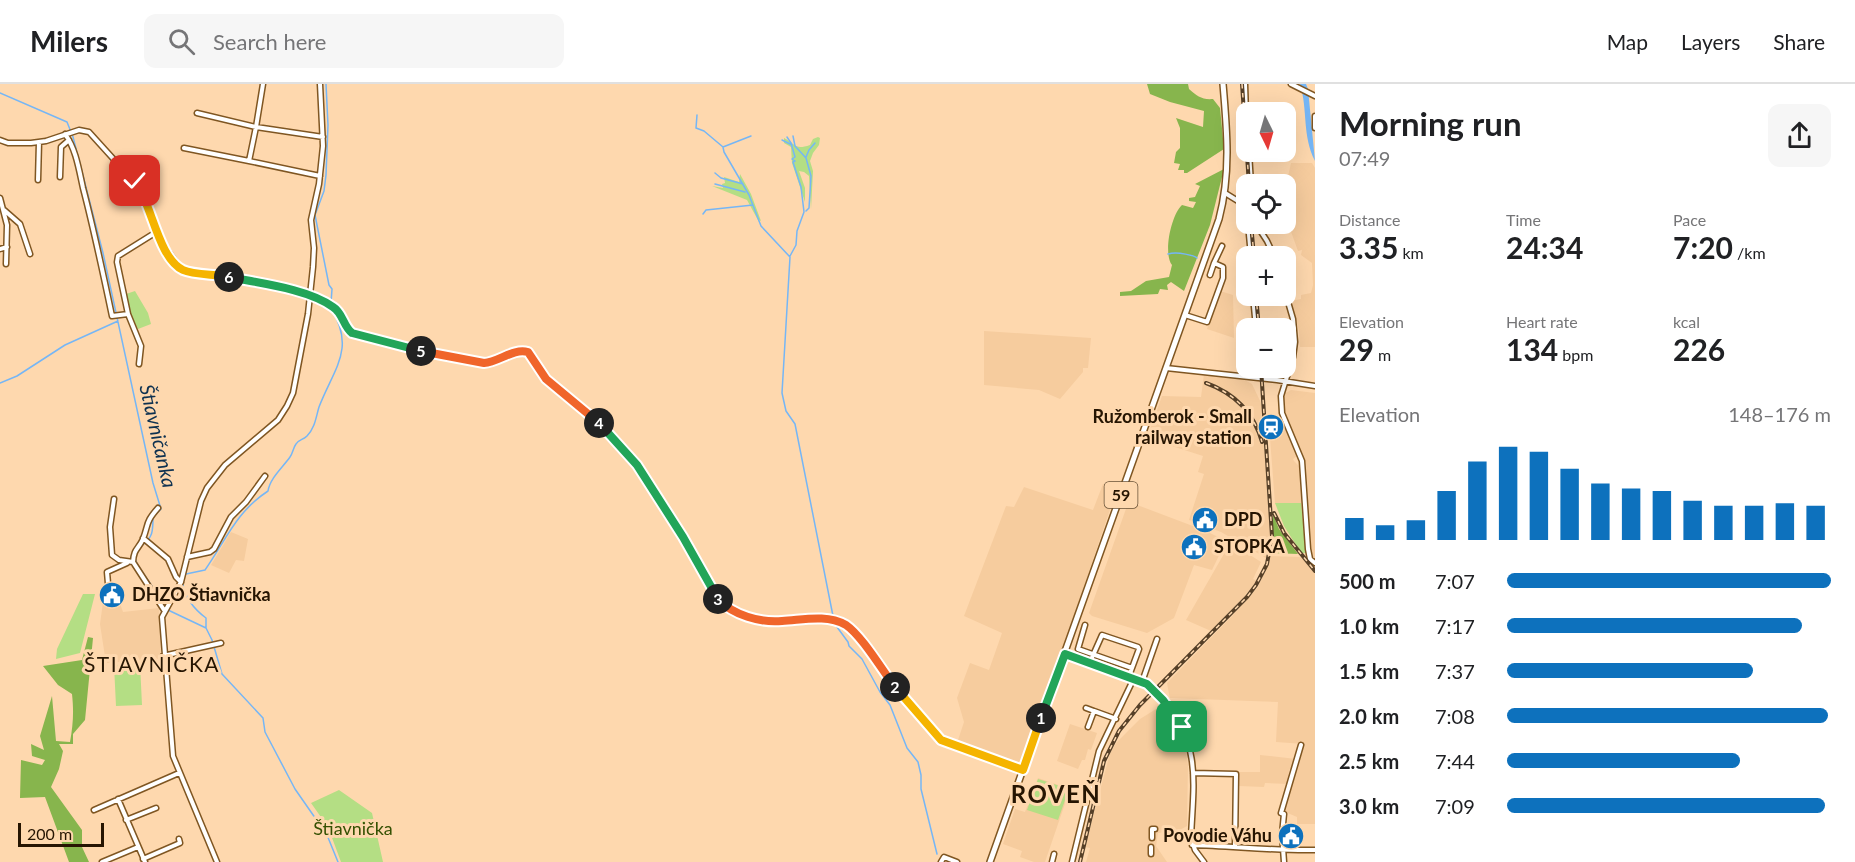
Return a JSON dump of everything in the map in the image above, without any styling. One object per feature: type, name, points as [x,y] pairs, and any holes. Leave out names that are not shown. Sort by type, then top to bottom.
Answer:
[{"type":"main road","name":"59","points":[[990,862],[1219,219],[1225,193],[1228,152],[1223,84]]},
{"type":"street","points":[[249,161],[264,84]]},
{"type":"street","points":[[217,862],[173,756],[163,656],[162,621],[164,610],[180,582],[201,501],[214,477],[278,420],[287,406],[294,386],[310,296],[314,248],[311,220],[320,176],[323,138],[320,84]]},
{"type":"street","points":[[1245,84],[1246,102]]},
{"type":"street","points":[[1292,84],[1314,95]]},
{"type":"street","points":[[197,112],[256,127],[323,138]]},
{"type":"street","points":[[1315,116],[1315,128]]},
{"type":"street","points":[[0,140],[17,143],[39,142],[84,130],[91,133],[135,181],[145,198],[170,257],[184,270],[224,275],[310,296],[331,305],[339,312],[347,329],[352,333],[404,348],[484,363],[494,362],[520,351],[528,352],[546,379],[593,418],[637,465],[696,557],[712,589],[722,603],[744,615],[770,621],[821,618],[838,622],[854,633],[899,692],[941,740],[1023,770]]},
{"type":"street","points":[[69,133],[112,316],[128,314]]},
{"type":"street","points":[[60,177],[60,147],[69,140]]},
{"type":"street","points":[[38,180],[39,142]]},
{"type":"street","points":[[184,148],[320,176]]},
{"type":"street","points":[[1225,193],[1236,200]]},
{"type":"street","points":[[0,198],[4,210],[6,264]]},
{"type":"street","points":[[4,210],[20,224],[30,254]]},
{"type":"street","points":[[139,364],[141,346],[128,314],[117,258],[158,231]]},
{"type":"street","points":[[1210,275],[1222,246]]},
{"type":"street","points":[[0,249],[7,247]]},
{"type":"street","points":[[1185,315],[1207,322],[1224,272],[1223,267],[1214,263]]},
{"type":"street","points":[[1289,306],[1295,342],[1293,357],[1281,396],[1282,413],[1302,461],[1309,556],[1315,563]]},
{"type":"street","points":[[1166,368],[1236,376]]},
{"type":"street","points":[[1259,378],[1315,386]]},
{"type":"street","points":[[187,557],[214,549],[231,517],[265,476]]},
{"type":"street","points":[[112,569],[110,527],[114,500]]},
{"type":"street","points":[[158,508],[147,520],[147,540],[168,559],[180,582]]},
{"type":"street","points":[[109,595],[107,572],[130,562],[136,548],[147,540]]},
{"type":"street","points":[[112,555],[130,562],[164,610]]},
{"type":"street","points":[[1085,625],[1078,649],[1132,668]]},
{"type":"street","points":[[1072,862],[1099,751],[1116,719],[1132,677],[1138,646],[1102,635],[1090,662]]},
{"type":"street","points":[[1142,682],[1157,639]]},
{"type":"street","points":[[163,656],[221,643]]},
{"type":"street","points":[[1065,654],[1142,682],[1158,695],[1182,727],[1192,756],[1192,845],[1204,862]]},
{"type":"street","points":[[1086,708],[1116,719]]},
{"type":"street","points":[[1088,727],[1094,711]]},
{"type":"street","points":[[1284,862],[1282,850],[1284,814],[1281,813],[1301,745]]},
{"type":"street","points":[[1193,772],[1236,774],[1235,846]]},
{"type":"street","points":[[94,810],[179,773]]},
{"type":"street","points":[[118,799],[144,861],[180,843],[179,839]]},
{"type":"street","points":[[126,820],[156,808]]},
{"type":"street","points":[[1152,838],[1152,829],[1155,829]]},
{"type":"street","points":[[1192,845],[1315,850]]},
{"type":"street","points":[[102,862],[138,847]]},
{"type":"street","points":[[1151,847],[1151,854]]},
{"type":"street","points":[[1052,862],[1054,854]]},
{"type":"street","points":[[941,862],[944,857],[957,862]]},
{"type":"shaded area","points":[[1291,163],[1312,163],[1315,168],[1315,347],[1300,347],[1299,331],[1292,306],[1296,306],[1296,300],[1301,299],[1301,295],[1311,293],[1313,285],[1312,263],[1301,255],[1302,250],[1298,251],[1292,234],[1296,234],[1296,174],[1289,174]]},
{"type":"shaded area","points":[[1220,291],[1233,295],[1234,338],[1207,329]]},
{"type":"shaded area","points":[[984,331],[1091,338],[1088,368],[1083,368],[1083,372],[1060,399],[1039,390],[984,385]]},
{"type":"shaded area","points":[[1204,374],[1243,379],[1252,384],[1261,403],[1270,519],[1266,558],[1221,532],[1189,520],[1204,474],[1198,472],[1203,456],[1147,438],[1162,396],[1201,397]]},
{"type":"shaded area","points":[[1291,390],[1315,393],[1315,561],[1312,558],[1307,515],[1309,514],[1306,463],[1285,413],[1284,394]]},
{"type":"shaded area","points":[[1284,426],[1297,456],[1293,459],[1300,467],[1301,503],[1275,503],[1270,438],[1276,435],[1278,427]]},
{"type":"shaded area","points":[[1103,484],[1117,489],[1059,660],[1027,772],[955,749],[964,722],[957,698],[970,663],[989,670],[1002,633],[964,616],[1006,506],[1014,507],[1024,487],[1093,510]]},
{"type":"shaded area","points":[[1132,503],[1226,541],[1212,570],[1194,565],[1174,618],[1147,633],[1092,616],[1089,613],[1127,506]]},
{"type":"shaded area","points":[[231,532],[248,539],[244,561],[236,560],[229,573],[211,565]]},
{"type":"shaded area","points":[[1233,544],[1261,562],[1253,579],[1257,581],[1211,631],[1186,620],[1229,545]]},
{"type":"shaded area","points":[[1271,556],[1299,557],[1308,560],[1315,569],[1315,824],[1297,824],[1297,817],[1283,811],[1304,744],[1276,742],[1278,702],[1170,698],[1167,683],[1258,587]]},
{"type":"shaded area","points":[[104,595],[117,595],[123,612],[159,608],[161,659],[106,663],[100,624]]},
{"type":"shaded area","points":[[1156,709],[1165,709],[1172,716],[1184,741],[1188,765],[1187,826],[1178,831],[1158,833],[1156,846],[1167,862],[1086,862],[1090,848],[1085,847],[1110,753],[1117,742],[1140,719]]},
{"type":"shaded area","points":[[1070,724],[1097,733],[1091,750],[1088,749],[1085,760],[1082,760],[1078,769],[1057,761]]},
{"type":"shaded area","points":[[1260,755],[1296,759],[1294,766],[1289,770],[1288,784],[1265,783],[1264,787],[1239,786],[1239,772],[1260,772]]},
{"type":"shaded area","points":[[1038,778],[1070,789],[1045,862],[1034,862],[1020,857],[1022,851],[1003,844],[1015,809],[1025,812]]},
{"type":"green space","points":[[1147,84],[1188,84],[1189,89],[1197,96],[1213,99],[1220,108],[1224,149],[1187,173],[1184,173],[1184,170],[1178,170],[1180,164],[1174,163],[1176,152],[1180,148],[1180,128],[1176,118],[1203,127],[1204,111],[1150,94]]},
{"type":"green space","points":[[784,138],[801,147],[810,145],[813,139],[820,138],[819,145],[810,161],[813,171],[811,209],[809,176],[799,171],[805,188],[805,202],[792,163],[791,147],[784,143]]},
{"type":"green space","points":[[1224,169],[1210,225],[1184,291],[1171,282],[1167,285],[1168,290],[1160,289],[1158,294],[1120,296],[1120,292],[1131,291],[1146,281],[1169,277],[1172,265],[1169,260],[1168,244],[1178,210],[1182,205],[1193,208],[1196,202],[1189,201],[1189,198],[1195,197],[1200,186],[1195,184]]},
{"type":"green space","points":[[740,174],[751,194],[761,221],[759,222],[747,200],[712,186],[723,188],[724,177],[739,182]]},
{"type":"green space","points":[[135,291],[148,313],[151,324],[138,329],[130,314],[126,294]]},
{"type":"green space","points":[[1275,503],[1301,503],[1306,553],[1301,553],[1284,526]]},
{"type":"green space","points":[[1273,514],[1279,529],[1298,554],[1271,553]]},
{"type":"green space","points":[[83,594],[95,594],[80,653],[56,659],[57,649]]},
{"type":"green space","points":[[88,637],[93,638],[85,720],[73,734],[73,744],[59,744],[63,751],[59,769],[51,787],[82,830],[82,847],[89,862],[69,862],[45,797],[20,798],[21,760],[42,765],[45,760],[32,756],[31,744],[44,750],[40,736],[52,696],[56,741],[70,742],[73,718],[72,694],[58,685],[43,666],[82,660]]},
{"type":"green space","points":[[140,664],[142,705],[116,706],[114,665]]},
{"type":"green space","points":[[1038,779],[1069,789],[1058,820],[1027,810]]},
{"type":"green space","name":"Štiavnička","points":[[339,790],[372,813],[383,862],[341,862],[328,827],[311,803]]},
{"type":"water","points":[[1300,84],[1306,84],[1308,89],[1315,161],[1308,142]]},
{"type":"waterway","points":[[326,84],[328,125],[326,175],[324,191],[315,215],[329,285],[332,289],[331,303]]},
{"type":"waterway","name":"Štiavničanka","points":[[0,93],[67,122],[73,137],[103,253],[153,483],[161,509],[153,517],[150,537],[141,546]]},
{"type":"waterway","points":[[697,115],[696,128],[704,131],[723,147]]},
{"type":"waterway","points":[[751,136],[723,147],[749,195],[761,226],[790,257],[782,393],[786,411],[795,424],[833,616],[849,646],[862,659],[890,705],[907,748],[918,762],[921,789],[937,854]]},
{"type":"waterway","points":[[793,136],[795,146],[806,158],[811,176],[809,208],[806,211]]},
{"type":"waterway","points":[[787,137],[795,157],[792,159],[795,161],[793,162],[801,187],[804,212],[797,231],[796,245],[790,256]]},
{"type":"waterway","points":[[782,140],[792,145]]},
{"type":"waterway","points":[[806,157],[815,143]]},
{"type":"waterway","points":[[715,173],[721,178],[743,184]]},
{"type":"waterway","points":[[715,184],[745,192]]},
{"type":"waterway","points":[[703,214],[706,210],[753,205]]},
{"type":"waterway","points":[[1168,254],[1181,253],[1197,258]]},
{"type":"waterway","points":[[186,574],[205,570],[232,527],[248,508],[268,491],[271,482],[290,457],[294,447],[312,430],[319,407],[340,358],[342,347],[342,335],[331,308]]},
{"type":"waterway","points":[[0,383],[17,376],[65,345],[118,321]]},
{"type":"waterway","name":"Štiavničanka","points":[[135,558],[168,610],[206,628],[222,674],[263,718],[265,732],[295,789],[327,835],[338,862]]},
{"type":"waterway","points":[[183,581],[190,602],[206,618],[206,628]]},
{"type":"railway","points":[[1242,84],[1248,174]]},
{"type":"railway","points":[[1252,234],[1253,246]]},
{"type":"railway","points":[[1257,306],[1258,318]]},
{"type":"railway","points":[[1080,862],[1104,761],[1119,731],[1140,705],[1247,597],[1267,564],[1272,536],[1262,378]]},
{"type":"railway","points":[[1206,383],[1225,392],[1242,405],[1254,422],[1262,442]]},
{"type":"railway","points":[[1274,513],[1284,533],[1315,571]]},
{"type":"place","name":"Ružomberok - Small railway station","points":[[1271,427]]},
{"type":"place","name":"DPD","points":[[1205,520]]},
{"type":"place","name":"STOPKA","points":[[1194,547]]},
{"type":"place","name":"DHZO Štiavnička","points":[[112,595]]},
{"type":"place","name":"Povodie Váhu","points":[[1291,836]]},
{"type":"district","name":"ŠTIAVNIČKA","points":[[152,665]]},
{"type":"district","name":"ROVEŇ","points":[[1056,795]]},
{"type":"route","points":[[135,181],[145,198],[167,252],[172,260],[184,270],[224,275],[306,294],[335,308],[347,329],[352,333],[412,350],[481,363],[494,362],[520,351],[528,352],[546,379],[593,418],[637,465],[696,557],[717,598],[722,603],[744,615],[758,619],[783,621],[821,618],[847,626],[859,638],[922,721],[945,743],[1023,770],[1065,654],[1147,684],[1172,711],[1182,727]]}]
